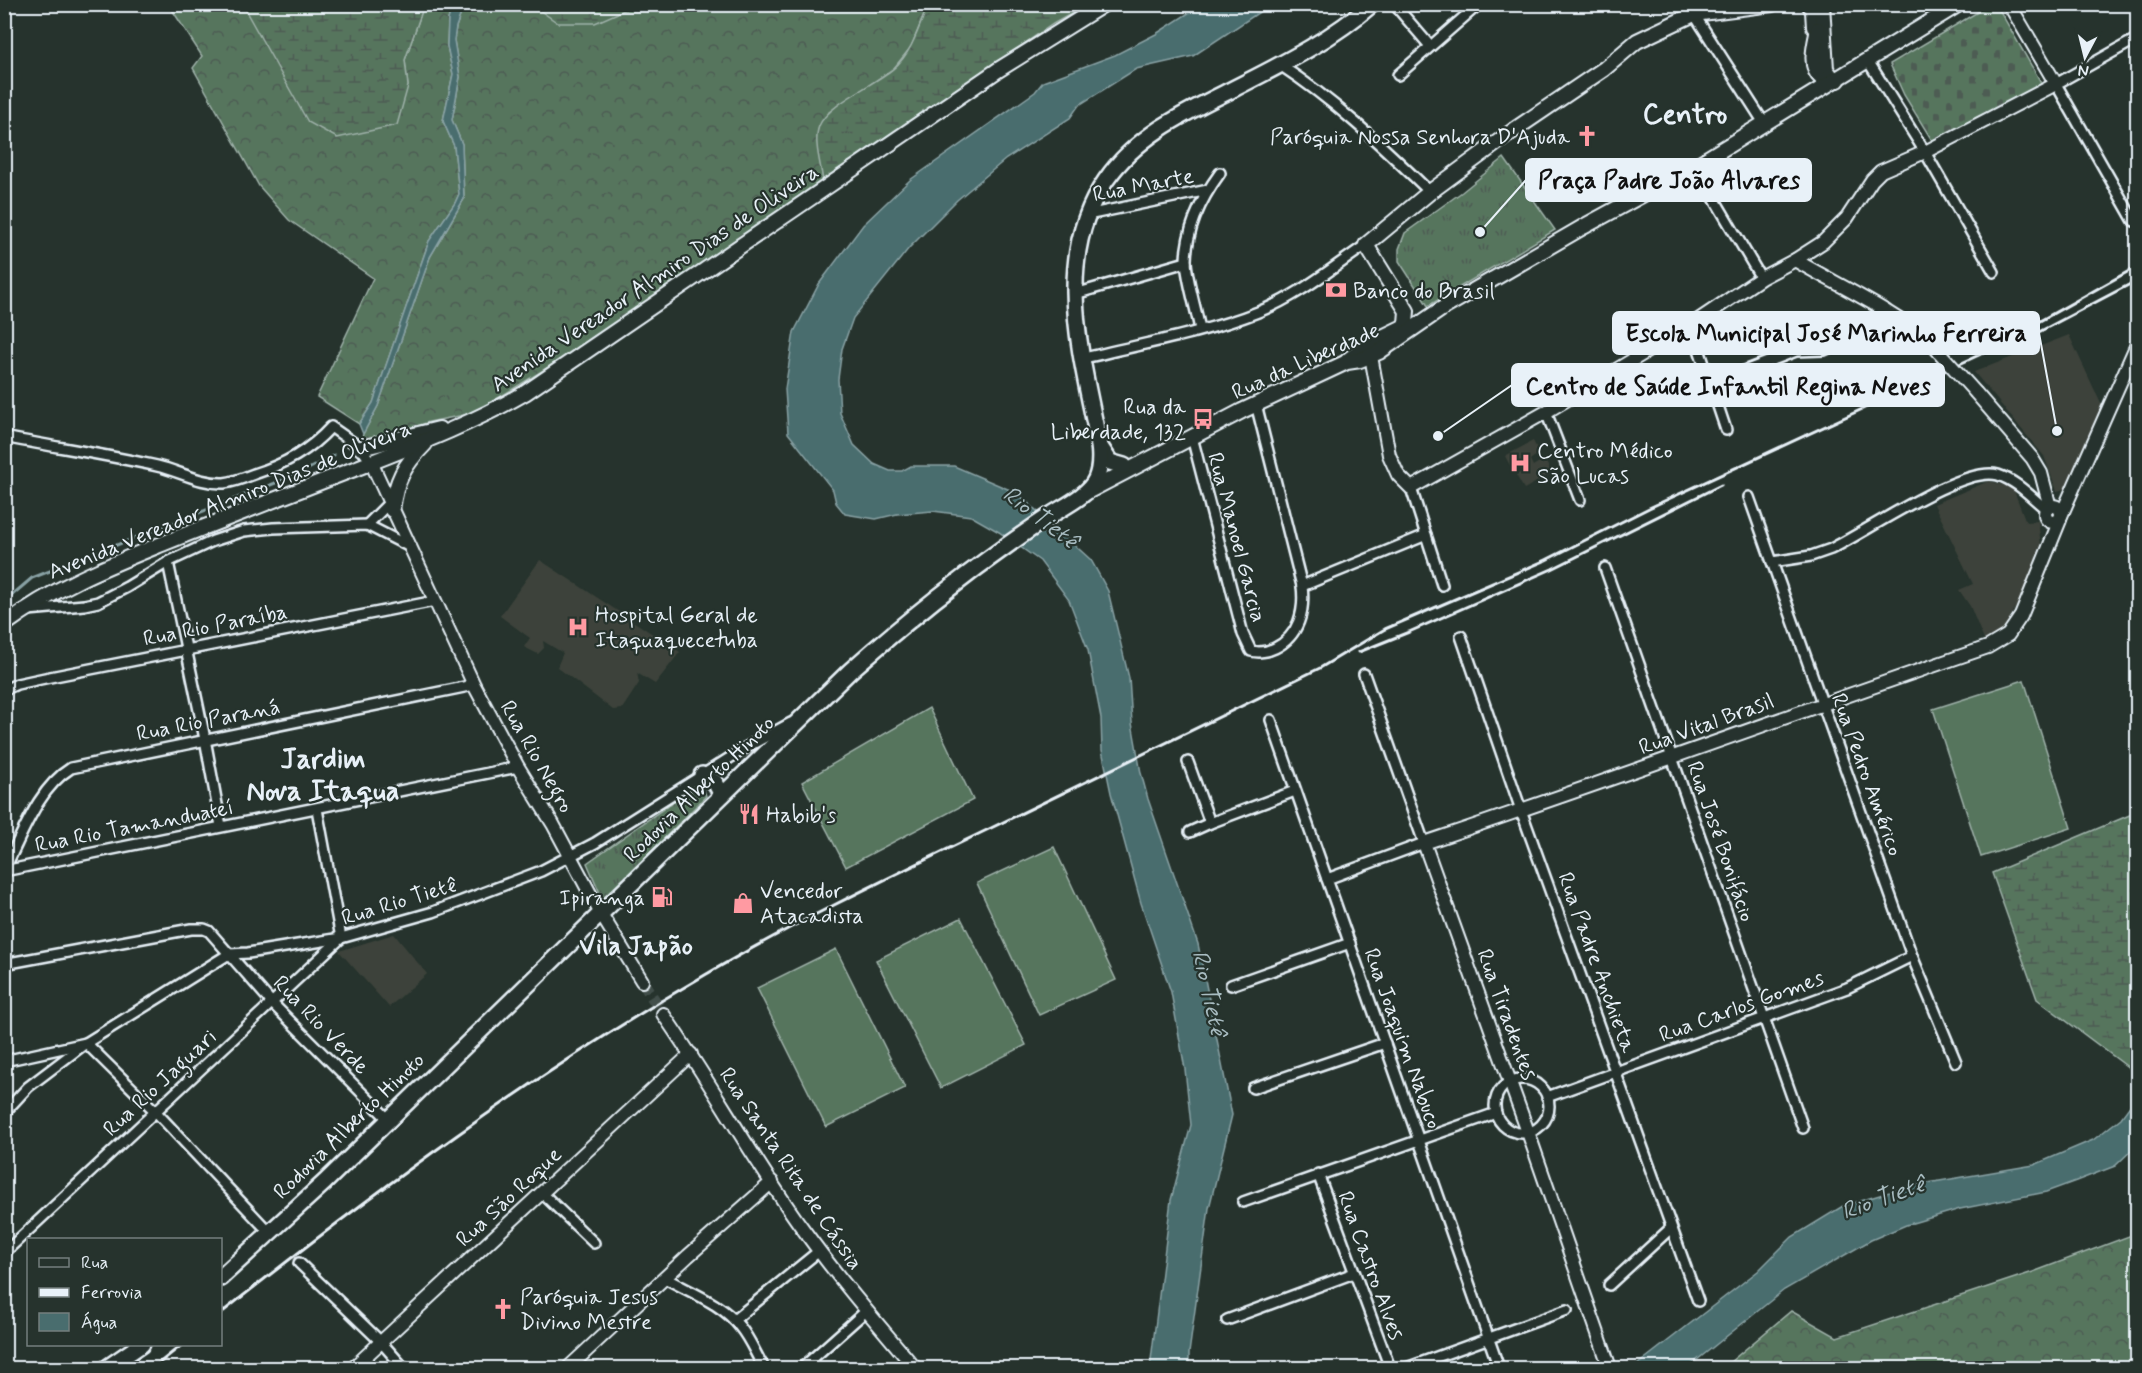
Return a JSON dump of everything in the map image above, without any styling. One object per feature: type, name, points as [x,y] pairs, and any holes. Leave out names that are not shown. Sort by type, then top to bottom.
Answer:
[{"type":"main road","name":"Avenida Vereador Almiro Dias de Oliveira","points":[[4,624],[55,590],[83,576],[428,441],[525,393],[998,69],[1104,4]]},
{"type":"main road","points":[[1097,477],[1100,457],[1081,358],[1075,294],[1077,252],[1086,215],[1105,180],[1117,165],[1156,130],[1329,38],[1372,4]]},
{"type":"main road","points":[[1347,362],[1370,343],[1406,323],[1407,311],[1366,245],[1430,192],[1517,128],[1604,69],[1637,41],[1694,9],[1772,4]]},
{"type":"main road","points":[[1809,4],[1813,10],[1815,47]]},
{"type":"main road","points":[[1822,4],[1815,47],[1815,71],[1821,78],[1831,81],[1838,80]]},
{"type":"main road","points":[[1822,4],[1826,69],[1838,80]]},
{"type":"main road","name":"Rua da Liberdade","points":[[1086,493],[1256,404],[1347,362],[1371,356],[1390,346],[1440,310],[1583,227],[1695,166],[1959,4]]},
{"type":"main road","points":[[1812,94],[1821,78]]},
{"type":"main road","points":[[1407,311],[1422,315],[1440,310]]},
{"type":"main road","points":[[1371,356],[1376,346],[1392,336],[1396,330]]},
{"type":"main road","points":[[361,448],[476,419]]},
{"type":"main road","points":[[391,507],[401,472],[428,441]]},
{"type":"main road","points":[[1098,444],[1110,462],[1124,466]]},
{"type":"main road","name":"Rua da Liberdade","points":[[1097,477],[1148,455],[1164,451]]},
{"type":"main road","name":"Rodovia Alberto Hinoto","points":[[222,1276],[270,1233],[850,671],[900,627],[995,553],[1086,493],[1097,477]]},
{"type":"main road","name":"Rodovia Alberto Hinoto","points":[[1067,505],[1084,486],[1097,477]]},
{"type":"main road","points":[[702,775],[715,782],[722,795]]},
{"type":"main road","points":[[107,1368],[139,1346]]},
{"type":"street","points":[[1394,4],[1430,46]]},
{"type":"street","points":[[1398,75],[1479,4]]},
{"type":"street","points":[[2009,4],[2134,221]]},
{"type":"street","points":[[1694,9],[1764,123]]},
{"type":"street","points":[[1411,488],[1546,412],[1691,325],[1761,278],[1796,260],[1836,231],[1872,180],[1881,171],[1925,152],[2056,84],[2138,38]]},
{"type":"street","points":[[1868,61],[1925,152],[1994,272]]},
{"type":"street","points":[[1280,65],[1350,116],[1430,192]]},
{"type":"street","points":[[1695,166],[1761,278]]},
{"type":"street","points":[[1200,330],[1186,262],[1193,223],[1208,190],[1220,174]]},
{"type":"street","name":"Rua Marte","points":[[1086,215],[1208,190]]},
{"type":"street","points":[[1081,358],[1200,330],[1257,312],[1274,305],[1366,245]]},
{"type":"street","points":[[1796,260],[1886,310],[1931,343],[2032,458],[2041,473],[2053,513]]},
{"type":"street","points":[[1075,294],[1186,262]]},
{"type":"street","points":[[1711,384],[1796,351],[1824,350],[1886,310]]},
{"type":"street","points":[[1691,325],[1726,430]]},
{"type":"street","name":"Rua Vital Brasil","points":[[1327,879],[1822,703],[1988,647],[2008,635],[2021,616],[2049,549],[2053,513],[2073,490],[2138,342]]},
{"type":"street","points":[[1371,356],[1389,455],[1398,475],[1411,488],[1442,585]]},
{"type":"street","points":[[1256,404],[1302,586],[1426,535]]},
{"type":"street","points":[[1546,412],[1580,500]]},
{"type":"street","points":[[4,437],[142,463],[216,483],[234,481],[285,463],[310,448],[331,427],[361,448],[371,462]]},
{"type":"street","name":"Rua Manoel Garcia","points":[[1192,437],[1251,651],[1264,652],[1283,644],[1292,635],[1299,625],[1303,610],[1302,586]]},
{"type":"street","name":"Rua Rio Negro","points":[[371,462],[474,685],[518,767],[571,856],[601,914],[642,981]]},
{"type":"street","points":[[1772,562],[1811,556],[1831,549],[1953,483],[1976,476],[1995,474],[2011,481],[2053,513]]},
{"type":"street","name":"Rua Pedro Américo","points":[[1749,497],[1912,956],[1956,1062]]},
{"type":"street","points":[[367,525],[391,507]]},
{"type":"street","points":[[23,611],[98,602],[168,562],[213,541],[244,531],[367,525],[408,546]]},
{"type":"street","points":[[168,562],[221,826]]},
{"type":"street","name":"Rua José Bonifácio","points":[[1605,568],[1803,1128]]},
{"type":"street","name":"Rua Rio Paraíba","points":[[4,690],[17,684],[45,678],[435,601]]},
{"type":"street","name":"Rua Padre Anchieta","points":[[1461,636],[1521,810],[1698,1301]]},
{"type":"street","name":"Rua Tiradentes","points":[[1364,674],[1610,1367]]},
{"type":"street","name":"Rua Rio Paraná","points":[[4,871],[46,791],[62,773],[71,768],[474,685]]},
{"type":"street","name":"Rua Rio Tietê","points":[[4,1113],[28,1087],[86,1043],[230,954],[341,938],[433,912],[541,871],[595,843],[702,775],[809,712]]},
{"type":"street","name":"Rua Joaquim Nabuco","points":[[1271,720],[1499,1368]]},
{"type":"street","points":[[1188,762],[1210,823]]},
{"type":"street","name":"Rua Rio Tamanduateí","points":[[4,871],[518,767]]},
{"type":"street","points":[[1190,832],[1295,791]]},
{"type":"street","points":[[317,809],[341,938]]},
{"type":"street","name":"Rua Rio Verde","points":[[4,964],[190,929],[209,931],[272,1003],[388,1119]]},
{"type":"street","name":"Rua Rio Jaguari","points":[[4,1253],[341,938]]},
{"type":"street","points":[[1231,986],[1350,943]]},
{"type":"street","name":"Rua Carlos Gomes","points":[[1547,1097],[1858,984],[1912,956]]},
{"type":"street","name":"Rua Santa Rita de Cássia","points":[[663,1014],[819,1251],[915,1368]]},
{"type":"street","points":[[4,1061],[86,1043],[156,1112],[270,1233]]},
{"type":"street","points":[[1253,1088],[1385,1043]]},
{"type":"street","name":"Rua São Roque","points":[[353,1368],[691,1054]]},
{"type":"street","points":[[1530,1080],[1538,1084],[1547,1097],[1549,1105],[1545,1120],[1528,1132],[1514,1131],[1506,1127],[1496,1113],[1500,1089],[1510,1081],[1530,1080]]},
{"type":"street","points":[[1243,1202],[1496,1113]]},
{"type":"street","name":"Rua Castro Alves","points":[[1318,1174],[1390,1368]]},
{"type":"street","points":[[568,1368],[772,1182]]},
{"type":"street","points":[[542,1193],[594,1243]]},
{"type":"street","points":[[1609,1285],[1671,1228]]},
{"type":"street","points":[[734,1320],[819,1251]]},
{"type":"street","points":[[299,1263],[381,1342],[404,1368]]},
{"type":"street","points":[[1227,1320],[1354,1273]]},
{"type":"street","points":[[665,1278],[723,1310],[742,1329],[764,1368]]},
{"type":"street","points":[[1406,1368],[1567,1310]]},
{"type":"street","points":[[802,1368],[866,1311]]},
{"type":"shaded area","points":[[2069,335],[2102,406],[2068,488],[2057,491],[2044,456],[1974,372]]},
{"type":"shaded area","name":"Centro Médico São Lucas","points":[[1533,441],[1539,453],[1530,460],[1533,466],[1544,459],[1552,473],[1524,489],[1516,475],[1522,472],[1520,466],[1512,469],[1505,456]]},
{"type":"shaded area","points":[[1989,481],[2013,488],[2026,522],[2038,521],[2041,545],[2022,596],[2003,630],[1984,640],[1970,606],[1959,590],[1973,584],[1934,504]]},
{"type":"shaded area","name":"Hospital Geral de Itaquaquecetuba","points":[[540,560],[680,652],[655,684],[637,673],[639,683],[622,709],[613,710],[557,667],[563,653],[543,641],[544,648],[538,654],[524,647],[530,638],[500,616]]},
{"type":"shaded area","points":[[394,934],[427,974],[389,1007],[339,951]]},
{"type":"green space","points":[[169,5],[246,5],[248,15],[408,86],[405,60],[424,5],[452,5],[448,20],[447,46],[453,74],[443,121],[454,146],[459,194],[429,241],[373,403],[359,424],[317,397],[373,278],[289,220],[259,186],[193,68],[202,56]]},
{"type":"green space","points":[[246,5],[424,5],[405,60],[408,86],[397,125],[337,138],[308,122],[248,15]]},
{"type":"green space","points":[[464,5],[928,5],[911,47],[894,68],[829,112],[817,140],[823,181],[566,356],[474,413],[429,422],[372,441],[361,438],[378,406],[430,257],[464,199],[462,144],[452,120],[460,77],[454,40]]},
{"type":"green space","points":[[532,5],[636,5],[595,23],[558,23]]},
{"type":"green space","points":[[928,5],[1087,5],[1053,24],[823,181],[817,146],[819,126],[824,118],[841,103],[900,63],[914,39]]},
{"type":"green space","points":[[1993,7],[2000,11],[2043,86],[1933,142],[1904,95],[1890,64],[1981,10]]},
{"type":"green space","points":[[1504,158],[1555,230],[1428,306],[1399,261],[1399,249],[1405,233]]},
{"type":"green space","points":[[2024,680],[2071,828],[1981,857],[1933,709]]},
{"type":"green space","points":[[929,708],[973,800],[846,867],[802,782]]},
{"type":"green space","points":[[697,788],[704,790],[706,796],[603,900],[587,863],[676,800]]},
{"type":"green space","points":[[2137,812],[2137,1074],[2037,999],[1992,873]]},
{"type":"green space","points":[[1054,847],[1116,980],[1039,1015],[977,883]]},
{"type":"green space","points":[[961,918],[1026,1045],[941,1088],[876,960]]},
{"type":"green space","points":[[836,949],[905,1088],[826,1127],[757,988]]},
{"type":"green space","points":[[2137,1233],[2137,1368],[1723,1368],[1791,1311],[1837,1337],[2033,1272]]},
{"type":"water","points":[[452,5],[464,5],[454,40],[460,77],[452,120],[462,144],[464,199],[430,257],[378,406],[363,434],[359,424],[373,403],[429,241],[459,194],[454,146],[443,121],[453,74],[447,46],[448,20]]},
{"type":"water","name":"Rio Tietê","points":[[1201,5],[1270,5],[1193,56],[1136,69],[1079,105],[1070,118],[1006,159],[957,200],[909,248],[853,318],[842,349],[838,379],[840,413],[854,445],[874,464],[890,471],[902,471],[911,466],[954,466],[1017,493],[1091,560],[1108,591],[1129,678],[1132,723],[1141,773],[1198,944],[1232,1115],[1209,1208],[1189,1353],[1189,1368],[1150,1368],[1171,1200],[1191,1125],[1185,1069],[1171,992],[1141,903],[1111,793],[1102,750],[1101,718],[1088,650],[1069,600],[1040,561],[999,532],[971,516],[933,511],[897,514],[876,519],[845,514],[836,503],[833,490],[788,433],[785,389],[794,332],[819,284],[863,225],[910,180],[1035,92],[1043,82],[1115,55],[1156,34]]},
{"type":"water","name":"Rio Tietê","points":[[2137,1096],[2137,1145],[2115,1166],[2046,1192],[1960,1209],[1906,1225],[1871,1240],[1784,1290],[1687,1368],[1633,1368],[1758,1271],[1792,1237],[1843,1206],[1910,1186],[2034,1165],[2093,1140],[2121,1118]]},
{"type":"waterway","points":[[4,602],[32,578],[301,473],[334,455]]},
{"type":"tunnel","points":[[642,981],[663,1014]]},
{"type":"railway","points":[[222,1312],[396,1179],[517,1093],[641,1013],[775,936],[882,881],[1320,668],[1385,629],[1544,561],[1649,508],[1979,355],[2138,266]]},
{"type":"railway","points":[[2035,334],[2138,280]]},
{"type":"railway","points":[[1359,652],[1552,569],[1721,485]]},
{"type":"railway","points":[[153,1368],[180,1346]]},
{"type":"place","name":"Paróquia Nossa Senhora D'Ajuda","points":[[1587,136]]},
{"type":"place","name":"Praça Padre João Alvares","points":[[1480,232]]},
{"type":"place","name":"Banco do Brasil","points":[[1336,290]]},
{"type":"place","name":"Rua da Liberdade, 132","points":[[1203,419]]},
{"type":"place","name":"Escola Municipal José Marinho Ferreira","points":[[2057,431]]},
{"type":"place","name":"Centro de Saúde Infantil Regina Neves","points":[[1438,436]]},
{"type":"place","name":"Centro Médico São Lucas","points":[[1520,463]]},
{"type":"place","name":"Hospital Geral de Itaquaquecetuba","points":[[578,627]]},
{"type":"place","name":"Habib's","points":[[749,814]]},
{"type":"place","name":"Ipiranga","points":[[662,897]]},
{"type":"place","name":"Vencedor Atacadista","points":[[743,903]]},
{"type":"place","name":"Paróquia Jesus Divino Mestre","points":[[503,1309]]},
{"type":"district","name":"Centro","points":[[1685,113]]},
{"type":"district","name":"Jardim Nova Itaqua","points":[[323,774]]},
{"type":"district","name":"Vila Japão","points":[[636,945]]}]
